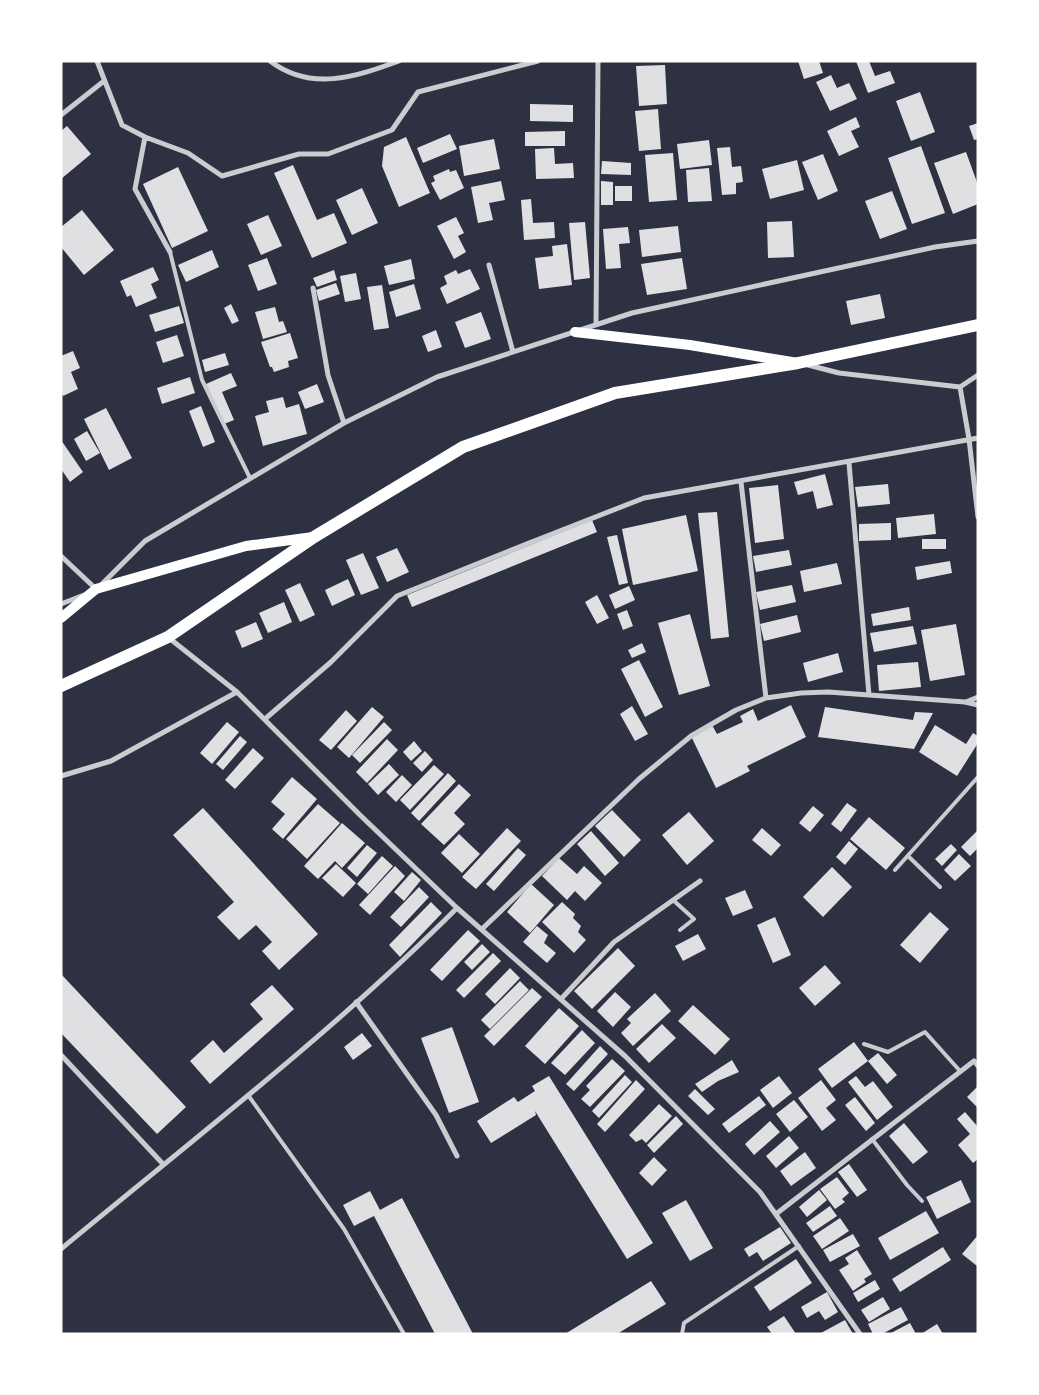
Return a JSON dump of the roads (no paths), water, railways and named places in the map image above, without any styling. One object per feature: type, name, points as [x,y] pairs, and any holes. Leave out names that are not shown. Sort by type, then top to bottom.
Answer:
[{"type":"main road","points":[[61,686],[168,637],[314,537],[472,443],[615,393],[798,363],[978,325]]},
{"type":"main road","points":[[575,332],[690,345],[798,363]]},
{"type":"main road","points":[[61,618],[96,589],[246,546],[314,537]]},
{"type":"street","points":[[96,61],[122,125],[145,138],[188,154],[222,176],[299,154],[328,154],[392,130],[418,92],[538,61]]},
{"type":"street","points":[[270,61],[299,78],[324,80],[361,75],[399,61]]},
{"type":"street","points":[[596,325],[598,61]]},
{"type":"street","points":[[61,115],[104,81]]},
{"type":"street","points":[[145,138],[135,189],[170,252]]},
{"type":"street","points":[[61,604],[96,589],[145,541],[344,424],[438,377],[632,313],[935,247],[978,241]]},
{"type":"street","points":[[489,264],[513,352]]},
{"type":"street","points":[[313,288],[328,375],[344,424]]},
{"type":"street","points":[[798,363],[839,373],[960,387],[978,375]]},
{"type":"street","points":[[960,387],[969,439],[978,517]]},
{"type":"street","points":[[264,719],[331,662],[397,596],[644,498],[850,463],[978,438]]},
{"type":"street","points":[[850,463],[870,696]]},
{"type":"street","points":[[741,482],[766,698]]},
{"type":"street","points":[[61,556],[96,589]]},
{"type":"street","points":[[168,637],[237,692],[457,908],[625,1056],[760,1192],[860,1334]]},
{"type":"street","points":[[61,776],[111,761],[237,692]]},
{"type":"street","points":[[482,929],[638,779],[691,736],[736,710],[766,698],[801,693],[965,702],[978,705]]},
{"type":"street","points":[[965,702],[978,697]]},
{"type":"street","points":[[561,999],[614,942],[700,881]]},
{"type":"street","points":[[61,1249],[248,1095],[401,964],[457,908]]},
{"type":"street","points":[[356,1002],[436,1115],[457,1156]]},
{"type":"street","points":[[61,1055],[163,1164]]},
{"type":"street","points":[[776,1214],[960,1071],[976,1064],[978,1056]]},
{"type":"lane","points":[[170,252],[202,380],[250,478]]},
{"type":"lane","points":[[895,870],[978,777]]},
{"type":"lane","points":[[908,856],[940,887]]},
{"type":"lane","points":[[673,900],[694,919],[680,930]]},
{"type":"lane","points":[[864,1044],[888,1052],[925,1032],[960,1071]]},
{"type":"lane","points":[[248,1095],[344,1229],[404,1334]]},
{"type":"lane","points":[[872,1139],[907,1185],[922,1201]]},
{"type":"lane","points":[[682,1334],[684,1323],[799,1246]]}]
